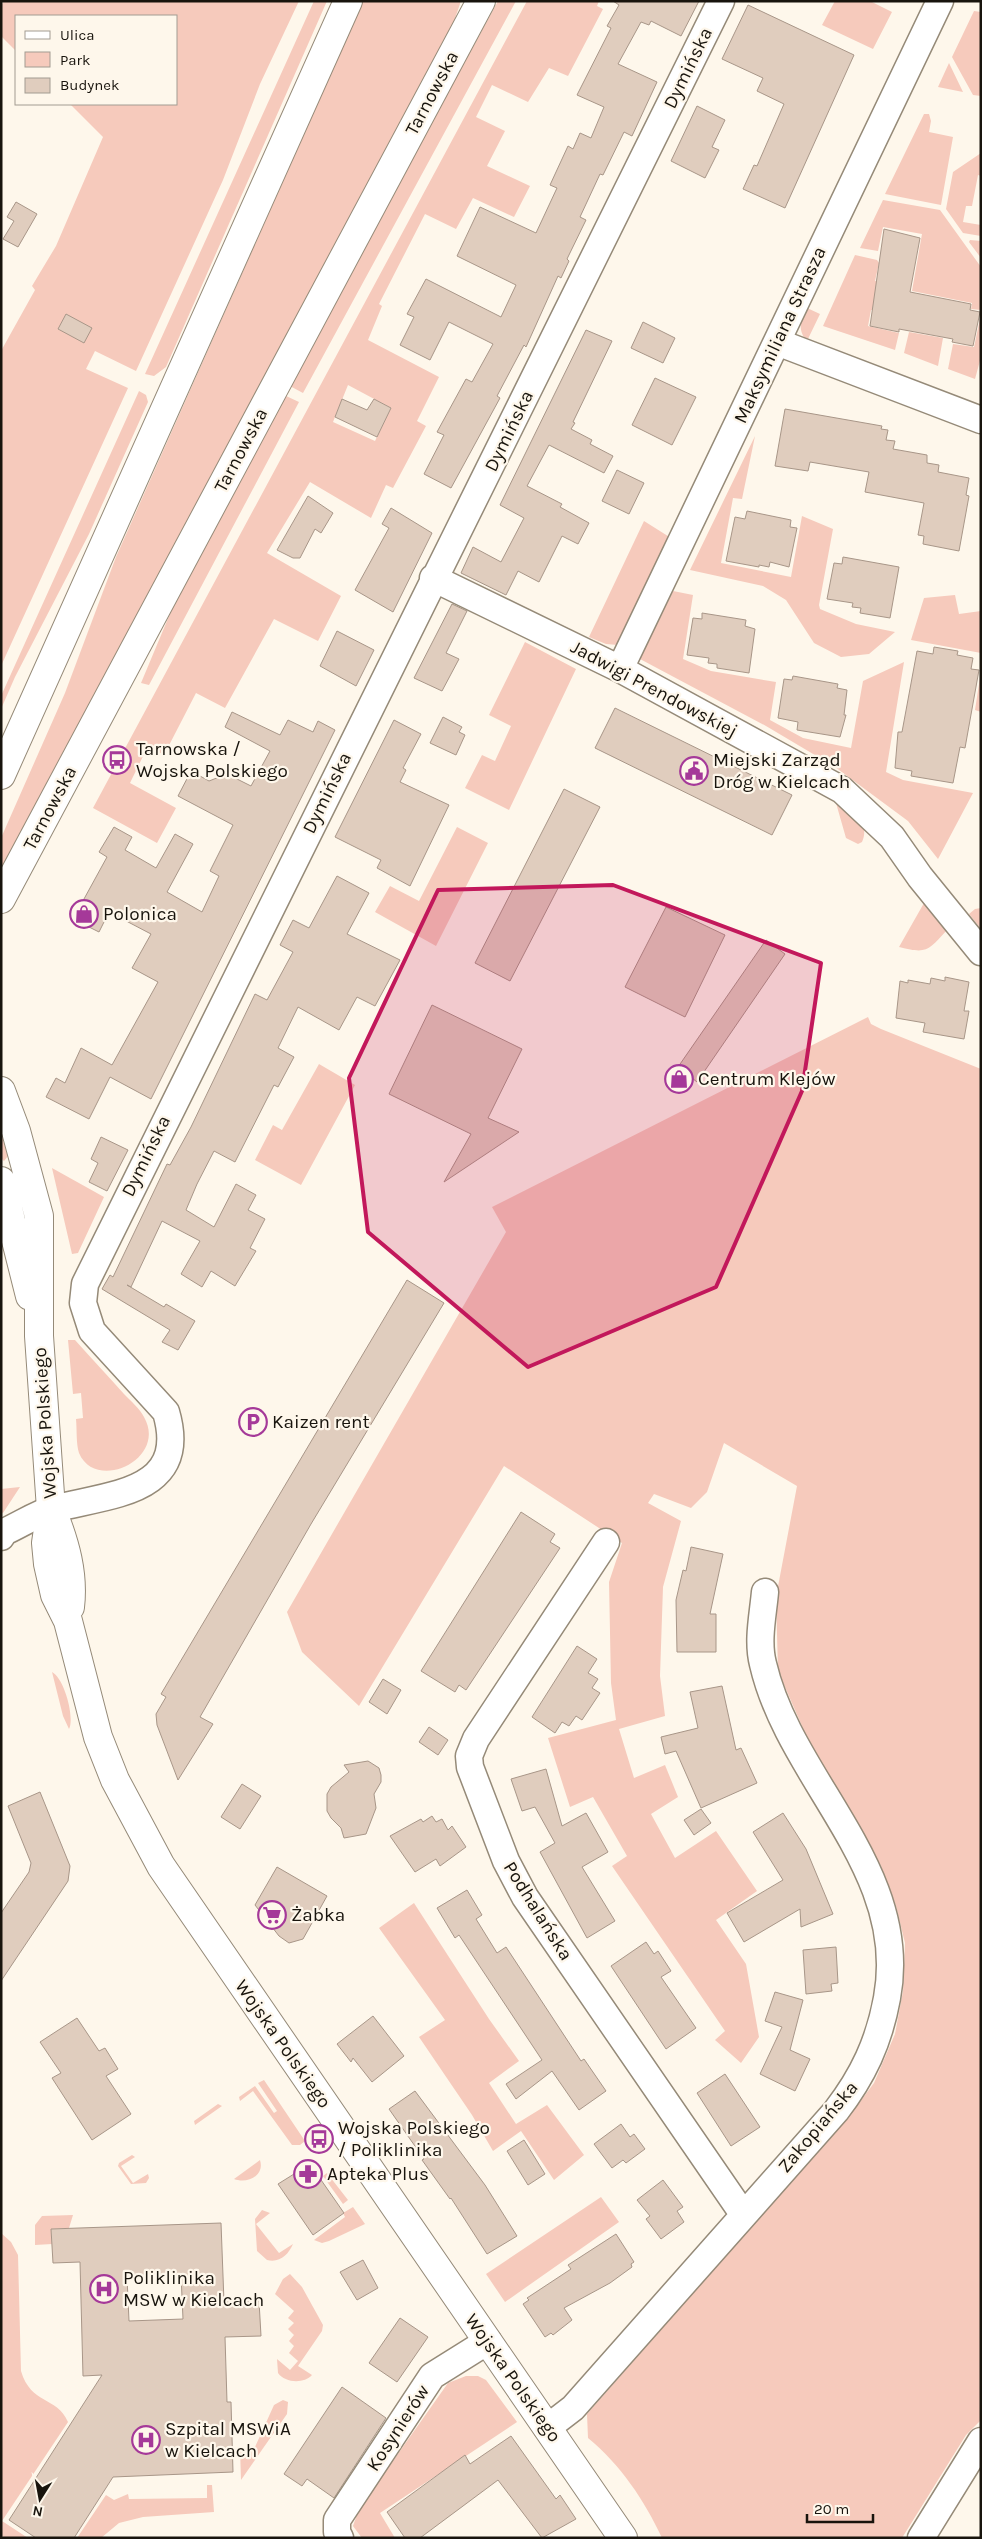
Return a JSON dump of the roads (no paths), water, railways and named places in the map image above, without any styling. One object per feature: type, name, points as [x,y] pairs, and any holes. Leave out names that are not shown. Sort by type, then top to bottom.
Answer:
[{"type":"main road","points":[[1,775],[348,1]]},
{"type":"main road","name":"Tarnowska","points":[[1,899],[481,1]]},
{"type":"main road","name":"Wojska Polskiego","points":[[1,1091],[16,1131],[39,1216],[40,1336],[51,1509],[46,1543],[48,1564],[55,1595],[68,1621],[98,1737],[115,1780],[161,1866],[623,2538]]},
{"type":"main road","name":"Wojska Polskiego","points":[[1,1181],[40,1336]]},
{"type":"street","name":"Dymińska","points":[[1,1537],[4,1532],[51,1509],[95,1500],[138,1487],[153,1478],[162,1469],[169,1453],[170,1428],[166,1412],[92,1331],[83,1303],[85,1284],[433,578],[486,477],[721,1]]},
{"type":"street","name":"Maksymiliana Strasza","points":[[620,669],[940,1]]},
{"type":"street","points":[[777,342],[981,420]]},
{"type":"street","name":"Jadwigi Prendowskiej","points":[[433,578],[620,669],[842,790],[892,837],[920,877],[981,952]]},
{"type":"street","name":"Podhalańska","points":[[606,1542],[476,1738],[469,1762],[506,1861],[526,1897],[743,2214]]},
{"type":"street","name":"Zakopiańska","points":[[547,2428],[573,2408],[854,2086],[875,2048],[882,2028],[891,1981],[891,1940],[882,1904],[861,1857],[796,1746],[777,1705],[767,1677],[761,1647],[766,1592]]},
{"type":"street","name":"Kosynierów","points":[[340,2538],[337,2532],[337,2520],[432,2376],[488,2341]]},
{"type":"street","points":[[921,2538],[981,2441]]},
{"type":"place","name":"Tarnowska / Wojska Polskiego","points":[[117,760]]},
{"type":"place","name":"Miejski Zarząd Dróg w Kielcach","points":[[694,771]]},
{"type":"place","name":"Polonica","points":[[84,914]]},
{"type":"place","name":"Centrum Klejów","points":[[679,1079]]},
{"type":"place","name":"Kaizen rent","points":[[253,1422]]},
{"type":"place","name":"Żabka","points":[[272,1915]]},
{"type":"place","name":"Wojska Polskiego / Poliklinika","points":[[319,2139]]},
{"type":"place","name":"Apteka Plus","points":[[308,2174]]},
{"type":"place","name":"Poliklinika MSW w Kielcach","points":[[104,2289]]},
{"type":"place","name":"Szpital MSWiA w Kielcach","points":[[146,2440]]}]
